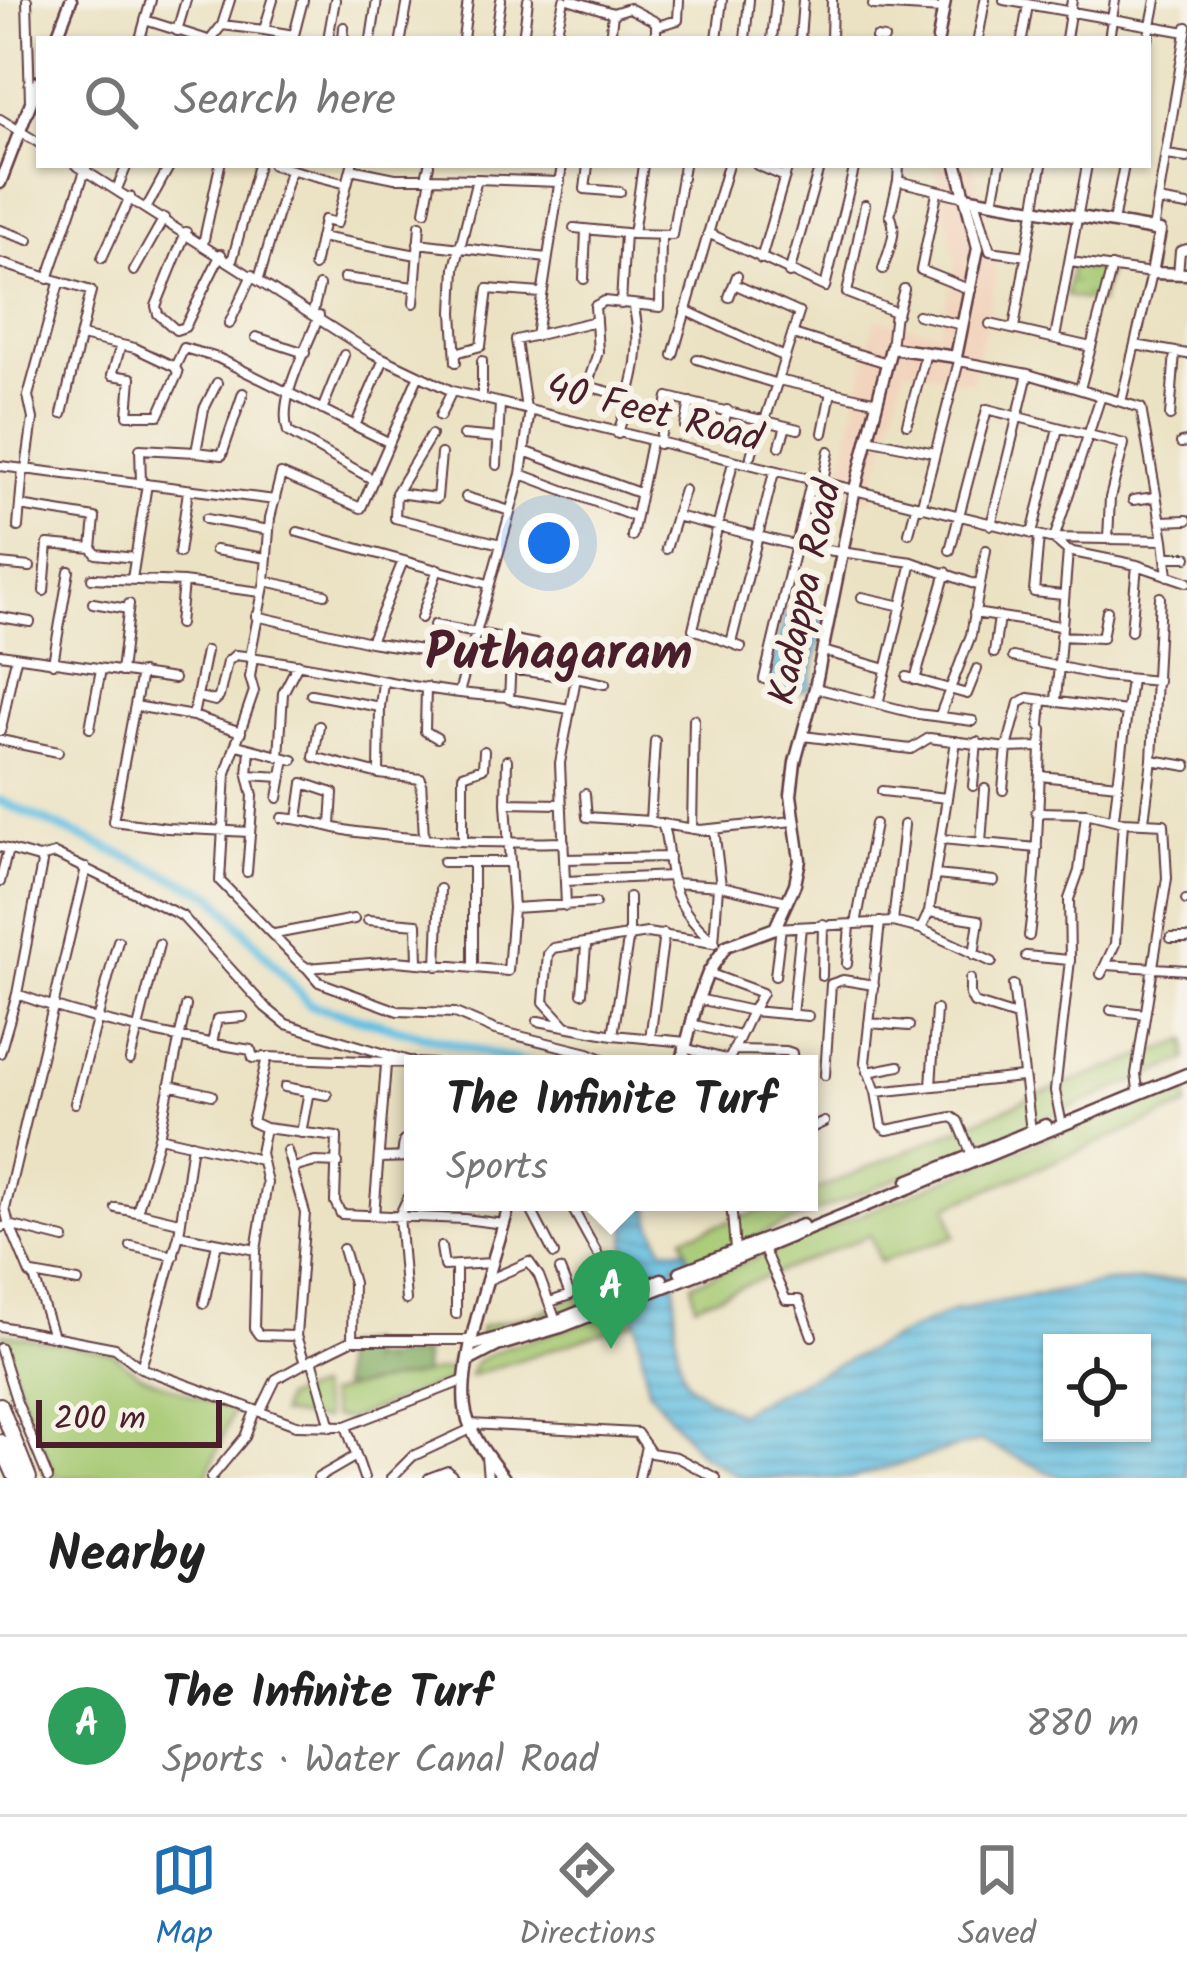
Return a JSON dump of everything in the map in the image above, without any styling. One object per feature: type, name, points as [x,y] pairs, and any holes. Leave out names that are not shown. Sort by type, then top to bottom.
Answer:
[{"type":"highway","points":[[0,1406],[29,1478]]},
{"type":"highway","points":[[0,1442],[16,1478]]},
{"type":"main road","points":[[57,36],[71,0]]},
{"type":"main road","points":[[939,36],[944,5]]},
{"type":"main road","points":[[0,180],[36,88]]},
{"type":"main road","points":[[891,348],[957,359],[978,248],[970,198],[958,168]]},
{"type":"main road","points":[[970,198],[1160,231],[1152,273],[1182,274]]},
{"type":"main road","name":"Kadappa Road","points":[[778,928],[800,860],[791,780],[891,348]]},
{"type":"main road","points":[[683,1055],[698,999],[720,945],[778,928]]},
{"type":"main road","points":[[1062,1122],[1187,1071]]},
{"type":"main road","points":[[689,1272],[763,1248],[1187,1071]]},
{"type":"main road","points":[[470,1360],[735,1250],[974,1159]]},
{"type":"main road","points":[[504,1478],[470,1426],[465,1380],[486,1281],[508,1211]]},
{"type":"main road","points":[[474,1342],[629,1297]]},
{"type":"street","points":[[27,0],[30,103]]},
{"type":"street","points":[[141,36],[152,0]]},
{"type":"street","points":[[177,31],[186,0]]},
{"type":"street","points":[[211,36],[222,25],[230,0]]},
{"type":"street","points":[[264,30],[273,0]]},
{"type":"street","points":[[222,25],[294,35],[303,0]]},
{"type":"street","points":[[329,36],[335,0]]},
{"type":"street","points":[[371,36],[377,0]]},
{"type":"street","points":[[402,36],[408,0]]},
{"type":"street","points":[[463,36],[468,0]]},
{"type":"street","points":[[495,36],[501,0]]},
{"type":"street","points":[[523,36],[528,0]]},
{"type":"street","points":[[556,36],[568,0],[614,13],[628,4],[657,26]]},
{"type":"street","points":[[657,26],[678,20],[679,0]]},
{"type":"street","points":[[717,36],[722,0]]},
{"type":"street","points":[[745,36],[749,0]]},
{"type":"street","points":[[772,36],[776,0]]},
{"type":"street","points":[[800,36],[803,0]]},
{"type":"street","points":[[831,36],[832,0]]},
{"type":"street","points":[[979,36],[985,0]]},
{"type":"street","points":[[1004,0],[1186,30],[1153,230]]},
{"type":"street","points":[[1066,36],[1072,0]]},
{"type":"street","points":[[1109,36],[1115,0]]},
{"type":"street","points":[[1149,36],[1156,0]]},
{"type":"street","points":[[1022,36],[1028,3]]},
{"type":"street","points":[[873,5],[944,5]]},
{"type":"street","points":[[610,36],[614,13]]},
{"type":"street","points":[[145,20],[196,36]]},
{"type":"street","points":[[343,36],[344,26]]},
{"type":"street","points":[[656,36],[657,26]]},
{"type":"street","points":[[0,119],[36,141]]},
{"type":"street","points":[[1167,155],[1187,158]]},
{"type":"street","points":[[18,527],[33,419],[28,395],[83,168]]},
{"type":"street","name":"40 Feet Road","points":[[85,168],[384,359],[452,391],[1036,535],[1164,540]]},
{"type":"street","points":[[117,189],[126,168]]},
{"type":"street","points":[[147,207],[168,168]]},
{"type":"street","points":[[202,244],[219,168]]},
{"type":"street","points":[[232,261],[257,168]]},
{"type":"street","points":[[282,168],[308,170],[347,184]]},
{"type":"street","points":[[314,266],[323,220],[338,223],[351,168]]},
{"type":"street","points":[[355,168],[394,178],[560,182]]},
{"type":"street","points":[[425,211],[429,168]]},
{"type":"street","points":[[536,336],[562,168]]},
{"type":"street","points":[[588,168],[585,189],[620,192]]},
{"type":"street","points":[[621,304],[642,168]]},
{"type":"street","points":[[574,228],[669,237],[674,232],[684,168]]},
{"type":"street","points":[[674,355],[724,168]]},
{"type":"street","points":[[764,168],[785,177]]},
{"type":"street","points":[[760,259],[787,168]]},
{"type":"street","points":[[789,273],[819,168]]},
{"type":"street","points":[[708,233],[825,287],[854,168]]},
{"type":"street","points":[[883,268],[895,223],[890,215],[899,168]]},
{"type":"street","points":[[993,202],[999,168]]},
{"type":"street","points":[[1014,328],[1041,168]]},
{"type":"street","points":[[1055,338],[1086,168]]},
{"type":"street","points":[[1113,222],[1123,168]]},
{"type":"street","points":[[229,324],[256,277],[290,171]]},
{"type":"street","points":[[477,179],[453,312],[458,357],[481,346],[488,289],[542,293]]},
{"type":"street","points":[[898,181],[970,198],[990,251],[1027,256]]},
{"type":"street","points":[[937,193],[921,270],[971,290]]},
{"type":"street","points":[[103,258],[130,197]]},
{"type":"street","points":[[1158,201],[1187,206]]},
{"type":"street","points":[[865,205],[848,295],[891,308],[897,315]]},
{"type":"street","points":[[134,271],[164,218]]},
{"type":"street","points":[[414,303],[420,225]]},
{"type":"street","points":[[0,230],[29,240]]},
{"type":"street","points":[[584,279],[586,230]]},
{"type":"street","points":[[186,232],[156,306],[176,330],[185,327],[220,254]]},
{"type":"street","points":[[628,398],[587,386],[598,352],[595,306],[599,302],[660,308],[661,236]]},
{"type":"street","points":[[320,237],[417,255]]},
{"type":"street","points":[[418,243],[547,258]]},
{"type":"street","points":[[1182,274],[1180,251],[1187,249]]},
{"type":"street","points":[[0,262],[91,291],[62,414]]},
{"type":"street","points":[[1070,262],[1152,273],[1121,401]]},
{"type":"street","points":[[1080,389],[1112,267]]},
{"type":"street","points":[[344,278],[415,287]]},
{"type":"street","points":[[729,297],[736,280],[799,313],[751,456]]},
{"type":"street","points":[[319,286],[316,314],[284,416],[288,432],[374,480]]},
{"type":"street","points":[[891,348],[904,289]]},
{"type":"street","points":[[618,434],[640,340],[634,307]]},
{"type":"street","points":[[685,310],[785,357]]},
{"type":"street","points":[[918,315],[963,325]]},
{"type":"street","points":[[459,693],[521,474],[528,410],[516,340],[596,321]]},
{"type":"street","points":[[990,324],[1091,347]]},
{"type":"street","points":[[794,334],[887,363]]},
{"type":"street","points":[[81,336],[122,345],[175,367],[178,373],[159,415],[128,415],[131,378],[112,375],[122,345]]},
{"type":"street","points":[[256,337],[305,353]]},
{"type":"street","points":[[1135,345],[1187,354]]},
{"type":"street","points":[[175,367],[184,348],[218,358],[388,442]]},
{"type":"street","points":[[1170,416],[1175,352]]},
{"type":"street","points":[[907,424],[926,353]]},
{"type":"street","points":[[322,410],[344,355]]},
{"type":"street","points":[[355,426],[384,359]]},
{"type":"street","points":[[697,359],[778,382],[878,402]]},
{"type":"street","points":[[910,532],[957,359],[1028,374],[1141,408],[1168,576]]},
{"type":"street","points":[[482,361],[482,399]]},
{"type":"street","points":[[991,524],[1028,374]]},
{"type":"street","points":[[418,376],[361,508],[281,474],[256,616],[250,676],[254,691],[225,782],[220,881],[320,982],[398,1010],[454,1012],[495,1030],[595,1055]]},
{"type":"street","points":[[196,452],[204,409],[217,383]]},
{"type":"street","points":[[440,416],[452,391]]},
{"type":"street","points":[[823,433],[831,392]]},
{"type":"street","points":[[132,579],[144,484],[140,449],[221,455],[242,393]]},
{"type":"street","points":[[1101,395],[1054,538],[1068,551],[1141,566],[1187,582]]},
{"type":"street","points":[[632,536],[664,398],[799,429]]},
{"type":"street","points":[[685,428],[691,402]]},
{"type":"street","points":[[497,465],[500,403]]},
{"type":"street","points":[[950,550],[987,409],[1124,444],[1110,498],[1108,539]]},
{"type":"street","points":[[721,434],[727,410]]},
{"type":"street","points":[[780,446],[786,426]]},
{"type":"street","points":[[1058,428],[1036,535],[1034,592],[1064,595]]},
{"type":"street","points":[[431,435],[396,493],[395,518],[501,544]]},
{"type":"street","points":[[463,435],[498,438]]},
{"type":"street","points":[[868,439],[935,453]]},
{"type":"street","points":[[524,451],[639,493]]},
{"type":"street","points":[[764,679],[798,546],[829,451]]},
{"type":"street","points":[[396,493],[437,498],[441,454]]},
{"type":"street","points":[[734,462],[693,623],[696,632],[736,645],[774,472]]},
{"type":"street","points":[[0,466],[275,500]]},
{"type":"street","points":[[521,474],[635,517]]},
{"type":"street","points":[[179,553],[188,490]]},
{"type":"street","points":[[666,549],[684,490]]},
{"type":"street","points":[[466,497],[510,511]]},
{"type":"street","points":[[1133,500],[1155,497]]},
{"type":"street","points":[[20,506],[95,518],[92,548]]},
{"type":"street","points":[[676,516],[843,555],[912,562],[977,585]]},
{"type":"street","points":[[206,519],[269,530]]},
{"type":"street","points":[[1161,520],[1187,520]]},
{"type":"street","points":[[298,532],[488,584]]},
{"type":"street","points":[[44,591],[48,544],[135,558]]},
{"type":"street","points":[[215,550],[267,558]]},
{"type":"street","points":[[940,716],[974,613],[986,550]]},
{"type":"street","points":[[1055,701],[1068,551]]},
{"type":"street","points":[[1166,557],[1187,557]]},
{"type":"street","points":[[370,642],[403,561]]},
{"type":"street","points":[[878,704],[912,562]]},
{"type":"street","points":[[0,565],[29,567]]},
{"type":"street","points":[[1131,631],[1141,566]]},
{"type":"street","points":[[421,618],[438,569]]},
{"type":"street","points":[[53,663],[69,571]]},
{"type":"street","points":[[946,572],[911,678],[967,694],[977,669]]},
{"type":"street","points":[[92,578],[261,592]]},
{"type":"street","points":[[265,581],[325,595]]},
{"type":"street","points":[[179,624],[183,582]]},
{"type":"street","points":[[862,597],[902,606]]},
{"type":"street","points":[[1144,821],[1158,681],[1160,598]]},
{"type":"street","points":[[93,604],[128,607],[122,672]]},
{"type":"street","points":[[974,613],[1102,638],[1107,611]]},
{"type":"street","points":[[256,616],[467,658]]},
{"type":"street","points":[[0,617],[30,622]]},
{"type":"street","points":[[994,653],[999,617]]},
{"type":"street","points":[[434,625],[551,647]]},
{"type":"street","points":[[507,697],[512,641]]},
{"type":"street","points":[[193,716],[206,651]]},
{"type":"street","points":[[823,651],[886,669]]},
{"type":"street","points":[[0,654],[174,679]]},
{"type":"street","points":[[203,698],[219,697],[226,662],[232,656],[570,710]]},
{"type":"street","points":[[17,657],[5,692],[9,702],[0,735],[58,752]]},
{"type":"street","points":[[1013,657],[1103,676],[1158,681]]},
{"type":"street","points":[[278,798],[286,759],[283,693],[298,664]]},
{"type":"street","points":[[90,728],[101,669]]},
{"type":"street","points":[[509,669],[605,684]]},
{"type":"street","points":[[141,674],[113,821],[250,832]]},
{"type":"street","points":[[566,906],[560,763],[576,678]]},
{"type":"street","points":[[1130,679],[1118,784],[1115,944],[1104,970],[1187,970]]},
{"type":"street","points":[[379,774],[382,682]]},
{"type":"street","points":[[426,687],[424,731],[437,738]]},
{"type":"street","points":[[815,688],[974,721]]},
{"type":"street","points":[[311,694],[380,706]]},
{"type":"street","points":[[1003,790],[1016,706],[1028,698],[1126,711]]},
{"type":"street","points":[[1029,936],[1038,867],[1042,701]]},
{"type":"street","points":[[135,706],[193,716],[241,732]]},
{"type":"street","points":[[692,829],[694,719]]},
{"type":"street","points":[[319,727],[312,756],[379,774],[421,779],[424,838]]},
{"type":"street","points":[[803,736],[910,749],[929,738],[1007,748],[1041,746]]},
{"type":"street","points":[[650,821],[655,741]]},
{"type":"street","points":[[920,929],[929,912],[956,741]]},
{"type":"street","points":[[974,786],[977,742]]},
{"type":"street","points":[[237,745],[286,759]]},
{"type":"street","points":[[248,872],[253,796],[248,775],[250,749]]},
{"type":"street","points":[[483,767],[484,751]]},
{"type":"street","points":[[308,968],[396,961],[511,970],[507,760]]},
{"type":"street","points":[[1152,760],[1187,766]]},
{"type":"street","points":[[463,840],[463,775],[483,767],[505,773]]},
{"type":"street","points":[[248,775],[282,777]]},
{"type":"street","points":[[1040,776],[1118,784]]},
{"type":"street","points":[[298,819],[303,784],[333,793],[331,824]]},
{"type":"street","points":[[981,843],[985,789]]},
{"type":"street","points":[[883,791],[947,799]]},
{"type":"street","points":[[585,794],[587,817],[692,829],[794,821]]},
{"type":"street","points":[[506,803],[561,804]]},
{"type":"street","points":[[1036,812],[1162,823],[1166,830],[1167,878],[1136,1074],[1138,1090]]},
{"type":"street","points":[[1062,1122],[1054,1091],[1070,960],[1069,899],[1079,871],[1087,813]]},
{"type":"street","points":[[282,818],[354,832],[424,838],[563,842]]},
{"type":"street","points":[[662,824],[681,904],[720,945]]},
{"type":"street","points":[[848,964],[875,824]]},
{"type":"street","points":[[893,922],[904,825]]},
{"type":"street","points":[[714,829],[720,945]]},
{"type":"street","points":[[942,839],[1037,848]]},
{"type":"street","points":[[0,882],[4,848],[39,859],[52,853],[182,916],[277,1019],[404,1059]]},
{"type":"street","points":[[566,859],[669,857]]},
{"type":"street","points":[[0,1053],[42,867],[39,859]]},
{"type":"street","points":[[442,862],[509,862]]},
{"type":"street","points":[[473,863],[473,968]]},
{"type":"street","points":[[30,1274],[4,1227],[3,1204],[86,868]]},
{"type":"street","points":[[935,874],[994,881]]},
{"type":"street","points":[[566,881],[672,879],[789,901]]},
{"type":"street","points":[[437,966],[440,889]]},
{"type":"street","points":[[613,1035],[629,934],[629,898]]},
{"type":"street","points":[[513,908],[595,903]]},
{"type":"street","points":[[929,912],[976,920],[980,924],[974,955]]},
{"type":"street","points":[[274,934],[354,919]]},
{"type":"street","points":[[368,920],[417,924],[418,963]]},
{"type":"street","points":[[880,922],[865,1055],[882,1126],[887,1130],[952,1117],[974,1159]]},
{"type":"street","points":[[775,976],[778,928],[823,924],[893,922],[920,929],[992,962]]},
{"type":"street","points":[[822,976],[823,924]]},
{"type":"street","points":[[793,1016],[801,926]]},
{"type":"street","points":[[566,1026],[544,1001],[548,954],[553,948],[586,946],[629,934],[664,934],[720,945]]},
{"type":"street","points":[[650,1040],[664,934]]},
{"type":"street","points":[[1171,938],[1187,938]]},
{"type":"street","points":[[75,1103],[118,941]]},
{"type":"street","points":[[130,1060],[159,944]]},
{"type":"street","points":[[582,992],[586,946]]},
{"type":"street","points":[[1026,956],[1070,960]]},
{"type":"street","points":[[708,973],[762,992],[731,1055]]},
{"type":"street","points":[[970,979],[974,1003],[1016,1016]]},
{"type":"street","points":[[825,1075],[831,984],[843,980],[874,985]]},
{"type":"street","points":[[1013,985],[1032,1135]]},
{"type":"street","points":[[16,994],[138,1029],[251,1050],[253,1058],[404,1063]]},
{"type":"street","points":[[698,999],[752,1011],[808,1016]]},
{"type":"street","points":[[137,1212],[159,1137],[186,1006]]},
{"type":"street","points":[[931,1087],[936,1010]]},
{"type":"street","points":[[1111,1010],[1145,1014]]},
{"type":"street","points":[[212,1044],[217,1019],[243,1017]]},
{"type":"street","points":[[538,1022],[719,1055]]},
{"type":"street","points":[[869,1023],[909,1026]]},
{"type":"street","points":[[691,1024],[739,1036]]},
{"type":"street","points":[[754,1055],[785,1051],[792,1055]]},
{"type":"street","points":[[266,1057],[252,1122],[265,1128],[337,1137],[336,1210],[341,1214],[504,1224]]},
{"type":"street","points":[[374,1215],[386,1064]]},
{"type":"street","points":[[868,1072],[899,1066]]},
{"type":"street","points":[[876,1092],[1022,1077]]},
{"type":"street","points":[[169,1085],[212,1095]]},
{"type":"street","points":[[285,1088],[327,1095]]},
{"type":"street","points":[[301,1132],[308,1091]]},
{"type":"street","points":[[818,1125],[824,1122]]},
{"type":"street","points":[[265,1128],[261,1160],[267,1183],[256,1250],[256,1333],[296,1336]]},
{"type":"street","points":[[159,1137],[261,1160]]},
{"type":"street","points":[[141,1368],[179,1235],[192,1144]]},
{"type":"street","points":[[287,1151],[305,1213],[296,1336],[332,1427]]},
{"type":"street","points":[[378,1158],[404,1157]]},
{"type":"street","points":[[293,1168],[338,1163]]},
{"type":"street","points":[[404,1202],[399,1216],[406,1300]]},
{"type":"street","points":[[116,1208],[179,1222]]},
{"type":"street","points":[[532,1211],[554,1254]]},
{"type":"street","points":[[574,1211],[598,1252]]},
{"type":"street","points":[[731,1211],[735,1250]]},
{"type":"street","points":[[4,1227],[64,1239]]},
{"type":"street","points":[[179,1235],[256,1250]]},
{"type":"street","points":[[204,1303],[217,1243]]},
{"type":"street","points":[[131,1246],[174,1256]]},
{"type":"street","points":[[441,1247],[442,1264],[491,1263]]},
{"type":"street","points":[[763,1248],[786,1300],[800,1300],[812,1336]]},
{"type":"street","points":[[343,1249],[353,1283],[352,1340]]},
{"type":"street","points":[[486,1281],[530,1262],[556,1321]]},
{"type":"street","points":[[456,1267],[456,1314]]},
{"type":"street","points":[[550,1302],[570,1295],[560,1270]]},
{"type":"street","points":[[53,1336],[34,1274],[79,1282]]},
{"type":"street","points":[[0,1325],[115,1348],[141,1368],[296,1425],[346,1426],[465,1380]]},
{"type":"street","points":[[211,1478],[245,1437],[276,1379],[308,1361],[352,1340],[474,1342]]},
{"type":"street","points":[[0,1348],[48,1478]]},
{"type":"street","points":[[346,1426],[364,1478]]},
{"type":"street","points":[[392,1478],[413,1456],[470,1426],[632,1432],[639,1434],[651,1453],[688,1463],[716,1478]]},
{"type":"street","points":[[639,1478],[646,1446]]},
{"type":"street","points":[[485,1454],[488,1478]]},
{"type":"street","points":[[318,1478],[356,1456]]},
{"type":"street","points":[[687,1478],[688,1463]]},
{"type":"street","points":[[430,1478],[448,1471],[454,1478]]},
{"type":"shaded area","points":[[936,168],[975,168],[996,277],[972,383],[905,368],[871,501],[836,492],[875,319],[939,332],[956,260]]},
{"type":"green space","points":[[1072,265],[1108,270],[1100,303],[1066,296]]},
{"type":"green space","points":[[1187,1040],[1187,1060],[818,1211],[818,1189],[1037,1095]]},
{"type":"green space","points":[[1187,1080],[1187,1106],[948,1206],[955,1236],[880,1262],[870,1235],[695,1305],[692,1284]]},
{"type":"green space","points":[[760,1211],[817,1211],[690,1263],[683,1237]]},
{"type":"green space","points":[[629,1274],[631,1286],[479,1338],[481,1327],[538,1313]]},
{"type":"green space","points":[[636,1307],[638,1321],[470,1376],[475,1362],[506,1347]]},
{"type":"green space","points":[[2,1333],[112,1353],[140,1375],[233,1411],[206,1478],[56,1478],[23,1401]]},
{"type":"green space","points":[[366,1342],[369,1360],[424,1354],[423,1374],[341,1390],[339,1347]]},
{"type":"green space","points":[[466,1348],[457,1377],[349,1419],[333,1417],[327,1395],[366,1383],[450,1369],[453,1359]]},
{"type":"green space","points":[[317,1388],[323,1420],[280,1414],[284,1398]]},
{"type":"water","points":[[786,611],[824,620],[809,689],[782,697],[767,685]]},
{"type":"water","points":[[628,1211],[650,1211],[663,1248],[686,1249],[689,1258],[675,1264],[677,1343],[683,1372],[698,1391],[738,1414],[955,1310],[1108,1282],[1187,1279],[1187,1478],[1062,1478],[980,1441],[852,1478],[742,1478],[699,1453],[648,1389],[625,1257]]},
{"type":"waterway","points":[[0,801],[213,895],[310,1005],[495,1055]]},
{"type":"place","name":"The Infinite Turf","points":[[611,1349]]},
{"type":"district","name":"Puthagaram","points":[[559,651]]}]
